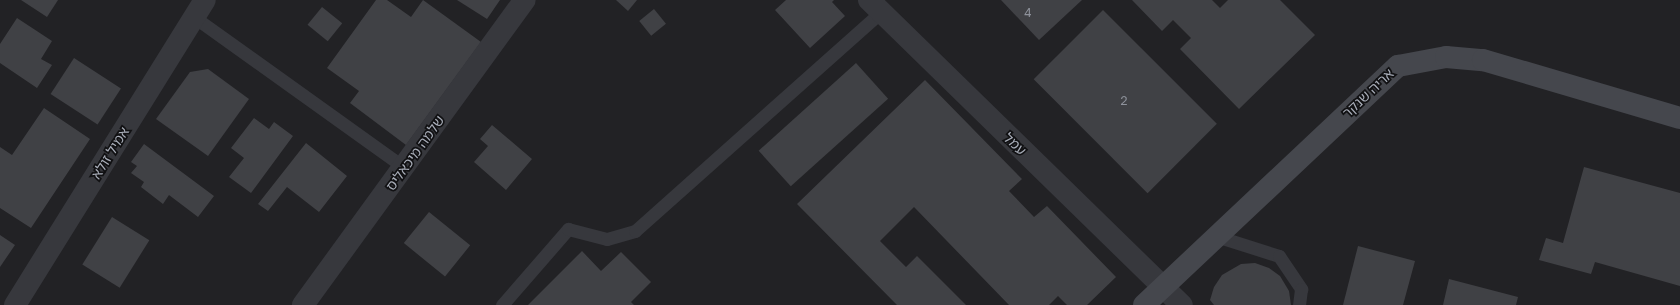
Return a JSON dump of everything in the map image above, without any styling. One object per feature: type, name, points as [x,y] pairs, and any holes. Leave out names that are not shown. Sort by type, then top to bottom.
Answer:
[{"type":"street","name":"שלמה מיכאליס","points":[[303,305],[405,168],[524,0]]},
{"type":"street","name":"עמל","points":[[874,7],[1182,305]]},
{"type":"street","name":"אמיל זולא","points":[[15,305],[199,8]]},
{"type":"street","name":"אריה שנקר","points":[[1144,305],[1398,66],[1446,57],[1482,60],[1680,118]]},
{"type":"lane","points":[[502,305],[568,229],[607,238],[635,231],[874,7]]},
{"type":"lane","points":[[199,8],[405,168]]},
{"type":"lane","points":[[1216,236],[1279,256],[1301,289],[1299,305]]},
{"type":"shaded area","points":[[0,0],[1680,0],[1680,305],[0,305]]},
{"type":"building","points":[[21,0],[58,0],[47,17]]},
{"type":"building","points":[[376,0],[387,0],[411,17],[423,0],[481,42],[406,145],[350,103],[359,91],[327,68]]},
{"type":"building","points":[[457,0],[500,0],[487,19]]},
{"type":"building","points":[[616,0],[637,0],[628,11]]},
{"type":"building","points":[[786,0],[834,0],[832,2],[845,16],[810,48],[775,10]]},
{"type":"building","points":[[1001,0],[1082,0],[1039,40]]},
{"type":"building","points":[[1132,0],[1212,0],[1220,8],[1228,0],[1280,0],[1315,35],[1239,109],[1180,49],[1191,38],[1173,20],[1162,31]]},
{"type":"building","points":[[322,7],[342,23],[328,41],[308,25]]},
{"type":"building","points":[[654,9],[666,24],[651,36],[639,21]]},
{"type":"building","points":[[1103,10],[1217,124],[1148,193],[1034,79]]},
{"type":"building","points":[[17,18],[52,41],[41,59],[52,65],[37,88],[0,63],[0,44]]},
{"type":"building","points":[[74,58],[121,88],[98,125],[51,94]]},
{"type":"building","points":[[856,63],[888,99],[791,186],[759,151]]},
{"type":"building","points":[[208,69],[249,99],[208,156],[156,119],[190,72]]},
{"type":"building","points":[[925,80],[1022,179],[1009,191],[1034,217],[1047,206],[1116,277],[1087,305],[1067,305],[1058,296],[1049,305],[1009,305],[914,207],[880,241],[906,267],[917,256],[966,305],[897,305],[797,204]]},
{"type":"building","points":[[44,108],[90,139],[31,228],[0,208],[0,147],[12,155]]},
{"type":"building","points":[[254,118],[269,129],[274,122],[293,136],[251,193],[229,177],[244,158],[231,148]]},
{"type":"building","points":[[492,125],[532,159],[506,190],[474,162],[488,146],[480,139]]},
{"type":"building","points":[[306,143],[347,176],[319,212],[287,187],[268,211],[258,204]]},
{"type":"building","points":[[144,144],[214,196],[198,217],[169,195],[163,204],[141,187],[144,182],[131,173],[137,166],[131,162]]},
{"type":"building","points":[[1584,167],[1680,193],[1680,286],[1595,262],[1591,274],[1539,260],[1546,238],[1563,243]]},
{"type":"building","points":[[429,212],[470,245],[445,276],[404,243]]},
{"type":"building","points":[[112,217],[149,240],[120,288],[82,264]]},
{"type":"building","points":[[0,235],[15,245],[0,267]]},
{"type":"building","points":[[1358,246],[1415,261],[1403,305],[1343,305]]},
{"type":"building","points":[[582,251],[601,271],[621,252],[651,282],[631,302],[634,305],[528,305]]},
{"type":"building","points":[[1255,263],[1269,268],[1280,276],[1289,291],[1291,305],[1214,305],[1210,300],[1214,287],[1222,275],[1241,264]]},
{"type":"building","points":[[1449,279],[1518,297],[1516,305],[1443,305]]}]
